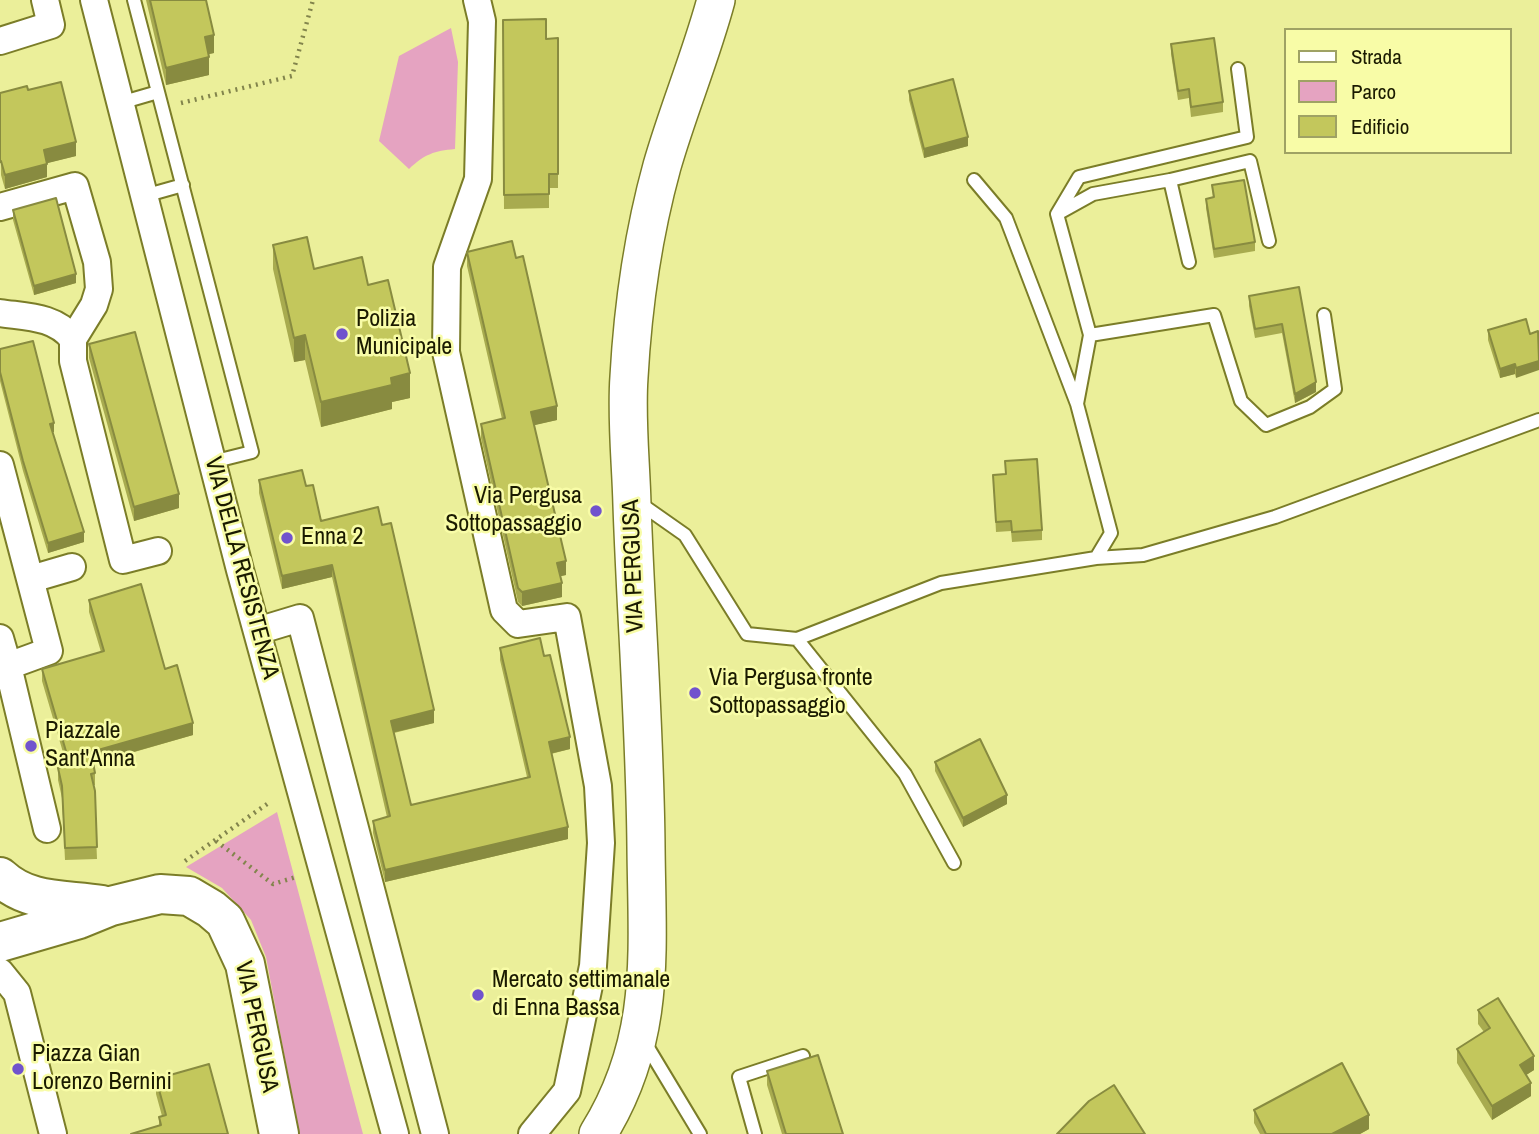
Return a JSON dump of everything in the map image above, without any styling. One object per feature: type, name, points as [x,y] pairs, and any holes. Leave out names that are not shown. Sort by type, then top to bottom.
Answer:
[{"type":"main road","name":"VIA PERGUSA","points":[[598,1134],[610,1115],[627,1076],[640,1035],[648,983],[645,807],[628,382],[633,305],[646,228],[663,163],[716,0]]},
{"type":"main road","points":[[0,877],[18,891],[41,900],[74,900],[111,906]]},
{"type":"main road","name":"VIA PERGUSA","points":[[111,906],[160,894],[189,896],[225,921],[245,964],[279,1134]]},
{"type":"main road","points":[[0,942],[79,919],[111,906]]},
{"type":"street","name":"VIA DELLA RESISTENZA","points":[[94,0],[212,462],[395,1134]]},
{"type":"street","points":[[477,0],[482,21],[478,179],[447,267],[446,352],[504,610],[518,624],[567,617],[598,786],[601,843],[593,966],[567,1091],[532,1134]]},
{"type":"street","points":[[0,41],[48,12]]},
{"type":"street","points":[[0,207],[75,186],[97,262],[99,289],[94,305],[73,339],[73,361],[123,560],[158,551]]},
{"type":"street","points":[[0,313],[46,319],[64,328],[73,339]]},
{"type":"street","points":[[0,465],[49,651],[8,666]]},
{"type":"street","points":[[31,579],[72,567]]},
{"type":"street","points":[[257,631],[300,618],[435,1134]]},
{"type":"street","points":[[0,638],[47,829]]},
{"type":"street","points":[[0,972],[17,993],[53,1134]]},
{"type":"lane","points":[[134,0],[252,452],[212,462]]},
{"type":"lane","points":[[1077,404],[1090,335],[1057,214],[1079,177],[1247,137],[1238,69]]},
{"type":"lane","points":[[120,103],[158,92]]},
{"type":"lane","points":[[1057,214],[1093,194],[1170,180],[1250,160],[1269,241]]},
{"type":"lane","points":[[974,180],[1006,218],[1077,404],[1111,533],[1096,558]]},
{"type":"lane","points":[[1170,180],[1189,262]]},
{"type":"lane","points":[[144,196],[183,185]]},
{"type":"lane","points":[[1090,335],[1214,316],[1241,401],[1266,425],[1310,407],[1335,389],[1324,315]]},
{"type":"lane","points":[[632,498],[685,535],[747,634],[797,639],[941,583],[1096,558],[1143,555],[1275,517],[1539,421]]},
{"type":"lane","points":[[797,639],[905,774],[954,863]]},
{"type":"lane","points":[[640,1035],[700,1134]]},
{"type":"lane","points":[[755,1134],[739,1077],[803,1056]]},
{"type":"path","points":[[163,108],[292,76],[313,0]]},
{"type":"path","points":[[176,867],[270,802]]},
{"type":"path","points":[[216,841],[273,884],[295,878]]},
{"type":"green space","points":[[451,28],[458,62],[455,149],[430,154],[409,169],[379,141],[399,56]]},
{"type":"green space","points":[[277,812],[363,1134],[299,1134],[266,957],[251,920],[222,888],[186,867]]},
{"type":"building","points":[[150,0],[206,0],[214,35],[205,37],[209,57],[166,68]]},
{"type":"building","points":[[546,19],[546,39],[558,38],[558,174],[549,174],[549,194],[504,195],[503,20]]},
{"type":"building","points":[[1214,38],[1223,102],[1191,107],[1189,89],[1178,91],[1171,44]]},
{"type":"building","points":[[953,79],[968,137],[924,149],[909,91]]},
{"type":"building","points":[[61,82],[76,142],[44,150],[47,164],[5,175],[0,162],[0,93]]},
{"type":"building","points":[[1244,180],[1255,242],[1214,249],[1206,199],[1214,197],[1212,185]]},
{"type":"building","points":[[56,198],[76,274],[34,286],[13,210]]},
{"type":"building","name":"Polizia Municipale","points":[[307,237],[314,269],[362,257],[368,285],[388,280],[410,373],[391,378],[392,385],[321,402],[305,335],[294,338],[273,245]]},
{"type":"building","points":[[512,241],[516,258],[523,256],[557,406],[531,412],[566,561],[557,563],[562,583],[522,592],[518,588],[481,424],[505,418],[467,252]]},
{"type":"building","points":[[1299,287],[1316,382],[1295,394],[1282,324],[1255,329],[1249,296]]},
{"type":"building","points":[[1526,319],[1530,334],[1538,331],[1539,361],[1516,368],[1515,364],[1500,369],[1488,330]]},
{"type":"building","points":[[135,332],[179,494],[134,507],[89,344]]},
{"type":"building","points":[[33,341],[54,423],[50,424],[84,532],[48,543],[0,372],[0,349]]},
{"type":"building","points":[[1037,459],[1042,530],[1012,532],[1011,521],[996,522],[993,475],[1006,474],[1005,461]]},
{"type":"building","points":[[302,470],[306,486],[313,485],[321,521],[378,507],[382,525],[391,523],[434,710],[391,721],[411,805],[530,777],[500,648],[540,638],[544,656],[550,655],[570,737],[549,742],[568,827],[385,870],[373,821],[390,816],[332,565],[282,576],[259,480]]},
{"type":"building","points":[[141,584],[165,669],[177,665],[193,723],[91,752],[95,773],[91,774],[95,791],[97,847],[65,848],[62,786],[58,768],[70,765],[42,669],[104,651],[89,600]]},
{"type":"building","points":[[980,739],[1007,795],[963,818],[935,762]]},
{"type":"building","points":[[1498,998],[1534,1056],[1520,1065],[1531,1083],[1492,1106],[1457,1049],[1490,1028],[1478,1010]]},
{"type":"building","points":[[818,1055],[843,1134],[786,1134],[767,1071]]},
{"type":"building","points":[[1342,1063],[1369,1115],[1332,1134],[1266,1134],[1254,1110]]},
{"type":"building","points":[[209,1064],[228,1134],[131,1134],[161,1125],[159,1117],[166,1115],[156,1079]]},
{"type":"building","points":[[1114,1085],[1145,1134],[1057,1134],[1089,1101]]},
{"type":"place","name":"Polizia Municipale","points":[[342,334]]},
{"type":"place","name":"Via Pergusa Sottopassaggio","points":[[596,511]]},
{"type":"place","name":"Enna 2","points":[[287,538]]},
{"type":"place","name":"Via Pergusa fronte Sottopassaggio","points":[[695,693]]},
{"type":"place","name":"Piazzale Sant'Anna","points":[[31,746]]},
{"type":"place","name":"Mercato settimanale di Enna Bassa","points":[[478,995]]},
{"type":"place","name":"Piazza Gian Lorenzo Bernini","points":[[18,1069]]}]
